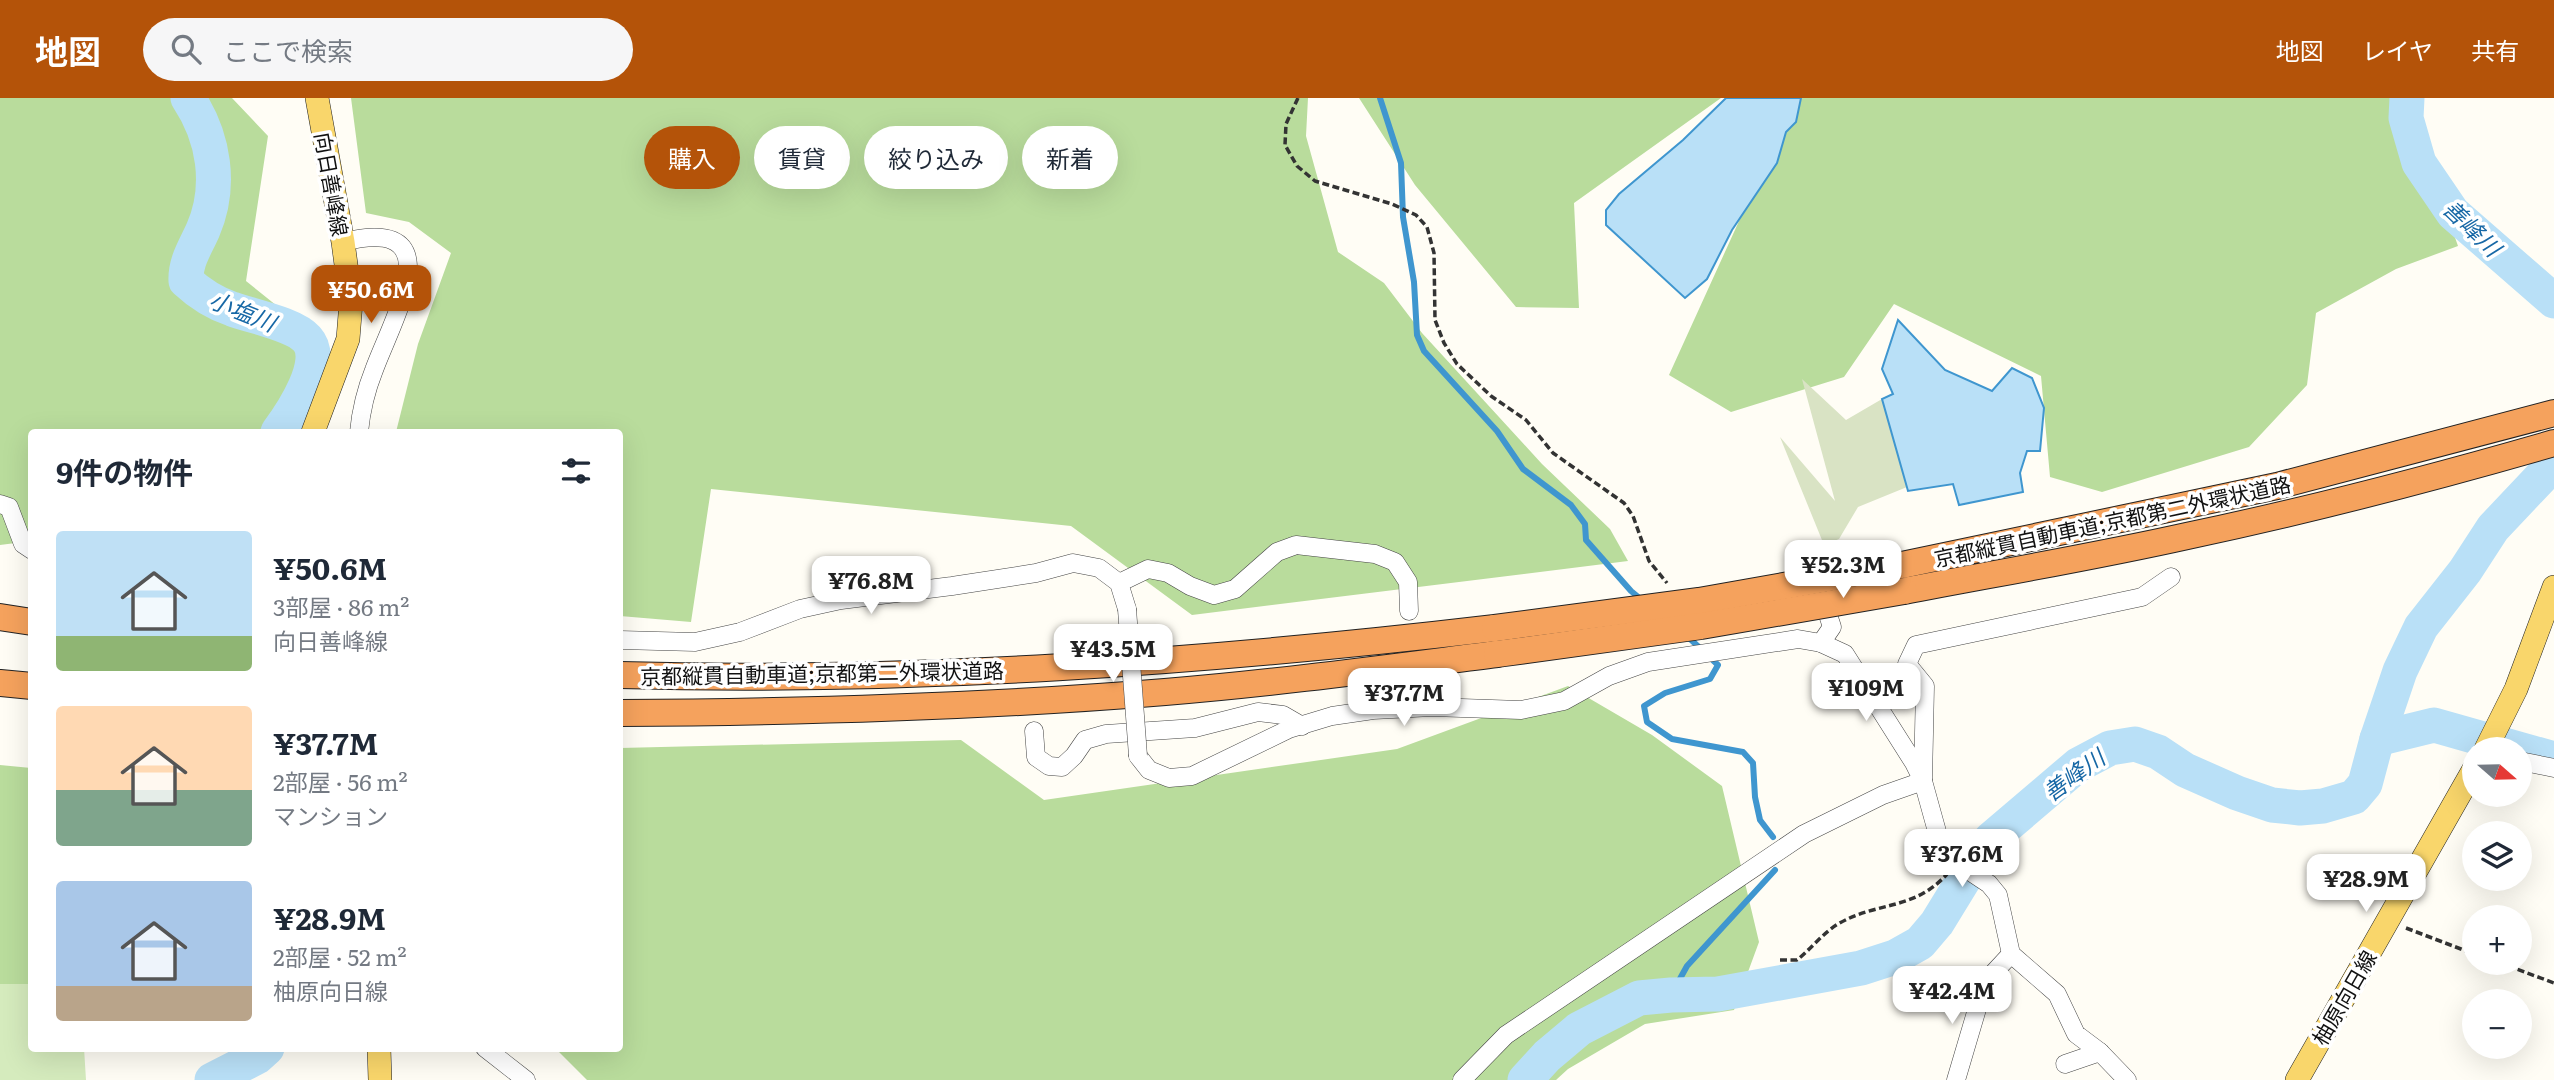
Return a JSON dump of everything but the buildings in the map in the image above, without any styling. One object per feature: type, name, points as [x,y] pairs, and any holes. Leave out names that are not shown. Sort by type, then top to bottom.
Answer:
[{"type":"highway","name":"京都縦貫自動車道;京都第二外環状道路","points":[[623,713],[804,710],[1045,701],[1263,682],[1701,626],[1903,578],[2181,506],[2277,486],[2554,413]]},
{"type":"highway","name":"京都縦貫自動車道;京都第二外環状道路","points":[[623,675],[807,676],[1046,667],[1261,653],[1495,628],[1903,578],[2185,537],[2383,490],[2554,443]]},
{"type":"highway","points":[[0,617],[28,621]]},
{"type":"highway","points":[[0,683],[28,686]]},
{"type":"main road","name":"向日善峰線","points":[[314,429],[348,339],[351,302],[317,98]]},
{"type":"main road","points":[[2492,737],[2516,690],[2554,587]]},
{"type":"main road","name":"柚原向日線","points":[[2297,1080],[2462,790]]},
{"type":"main road","points":[[379,1052],[380,1080]]},
{"type":"street","points":[[343,242],[378,235],[391,239],[402,247],[408,259],[409,273],[404,292],[373,372],[362,408],[359,429]]},
{"type":"street","points":[[0,504],[9,507],[27,547]]},
{"type":"street","points":[[1119,583],[1147,569],[1168,573],[1214,595],[1235,589],[1277,552],[1296,545],[1375,554],[1395,562],[1408,582],[1409,611]]},
{"type":"street","points":[[1807,551],[1832,627],[1821,643]]},
{"type":"street","points":[[623,640],[695,642],[740,632],[800,609],[841,600],[1036,573],[1073,563],[1099,568],[1119,583],[1127,609],[1138,756],[1149,770],[1169,778],[1192,776],[1301,726],[1332,716],[1373,710],[1432,707],[1521,710],[1564,701],[1609,676],[1648,662],[1798,639],[1821,643],[1845,654],[1914,762],[1923,781],[1941,846],[1953,859],[1989,884],[1998,895],[2011,954],[2057,994],[2076,1034],[2100,1052],[2127,1080]]},
{"type":"street","points":[[1923,781],[1925,685],[1907,664],[1916,645],[2142,597],[2171,577]]},
{"type":"street","points":[[1034,731],[1036,757],[1049,766],[1062,767],[1074,756],[1084,740],[1106,734],[1195,728],[1258,712],[1283,715],[1301,726]]},
{"type":"street","points":[[2532,763],[2554,768]]},
{"type":"street","points":[[1462,1080],[1506,1035],[1804,834],[1883,796],[1923,781]]},
{"type":"street","points":[[1956,1080],[1985,982],[2011,954]]},
{"type":"street","points":[[490,1052],[526,1080]]},
{"type":"street","points":[[2065,1064],[2100,1052]]},
{"type":"path","points":[[1298,98],[1286,124],[1285,145],[1297,166],[1315,181],[1392,204],[1416,215],[1427,227],[1434,253],[1435,320],[1444,343],[1457,364],[1491,396],[1525,420],[1553,453],[1624,503],[1633,516],[1650,561],[1671,587]]},
{"type":"path","points":[[1780,960],[1797,960],[1839,923],[1870,910],[1906,903],[1934,888],[1949,871],[1953,859]]},
{"type":"path","points":[[2387,922],[2462,950]]},
{"type":"path","points":[[2532,975],[2554,983]]},
{"type":"green space","points":[[0,98],[232,98],[268,136],[246,281],[327,346],[299,429],[28,429],[28,541],[0,545]]},
{"type":"green space","points":[[351,98],[1308,98],[1306,136],[1338,252],[1384,283],[1422,333],[1542,464],[1610,529],[1628,561],[1192,615],[1071,526],[711,489],[691,622],[623,616],[623,429],[397,429],[418,344],[451,253],[409,222],[366,213]]},
{"type":"green space","points":[[1359,98],[1721,98],[1574,203],[1579,308],[1516,307],[1415,185]]},
{"type":"green space","points":[[1795,98],[2406,98],[2458,246],[2396,269],[2316,313],[2307,385],[2249,447],[2102,492],[2050,477],[2041,376],[1894,304],[1844,377],[1731,412],[1669,375]]},
{"type":"green space","points":[[1802,379],[1846,420],[1882,399],[1907,487],[1858,507],[1839,539],[1824,545],[1780,437],[1835,501]]},
{"type":"green space","points":[[1568,686],[1652,735],[1722,786],[1759,942],[1734,1010],[1645,1024],[1568,1069],[1556,1080],[587,1080],[559,1052],[623,1052],[623,748],[961,740],[1044,800],[1397,749]]},
{"type":"green space","points":[[0,765],[28,768],[28,984],[0,984]]},
{"type":"green space","points":[[28,976],[28,1052],[84,1052],[86,1080],[0,1080],[0,980]]},
{"type":"water","points":[[1726,98],[1801,98],[1796,122],[1786,132],[1777,163],[1732,230],[1707,279],[1685,298],[1606,225],[1606,210],[1619,194],[1683,140]]},
{"type":"water","points":[[1898,320],[1945,370],[1992,391],[2012,368],[2032,378],[2044,408],[2040,451],[2027,451],[2020,473],[2023,492],[1959,505],[1953,484],[1908,491],[1882,399],[1893,394],[1882,369]]},
{"type":"waterway","name":"小塩川","points":[[188,98],[209,145],[213,179],[209,213],[189,261],[186,281],[219,304],[292,329],[307,339],[312,349],[313,360],[305,387],[280,429]]},
{"type":"waterway","points":[[1380,98],[1401,163],[1403,217],[1414,282],[1417,335],[1424,351],[1497,431],[1523,469],[1571,505],[1585,524],[1586,540],[1643,601]]},
{"type":"waterway","name":"善峰川","points":[[2407,98],[2406,118],[2419,163],[2453,213],[2554,301]]},
{"type":"waterway","name":"善峰川","points":[[1525,1080],[1547,1056],[1579,1029],[1639,998],[1718,994],[1861,968],[1895,957],[1920,943],[1937,923],[1991,839],[2078,765],[2110,748],[2135,744],[2158,752],[2185,770],[2272,805],[2300,808],[2323,806],[2354,797],[2365,784],[2400,671],[2421,627],[2465,571],[2493,528],[2544,474],[2554,459]]},
{"type":"waterway","points":[[1687,636],[1718,665],[1710,679],[1665,693],[1644,706],[1647,722],[1672,739],[1743,752],[1753,763],[1755,797],[1760,820],[1773,837]]},
{"type":"waterway","points":[[2377,739],[2434,725],[2554,759]]},
{"type":"waterway","points":[[1671,995],[1687,966],[1775,870]]},
{"type":"waterway","name":"小塩川","points":[[212,1080],[263,1052]]}]
